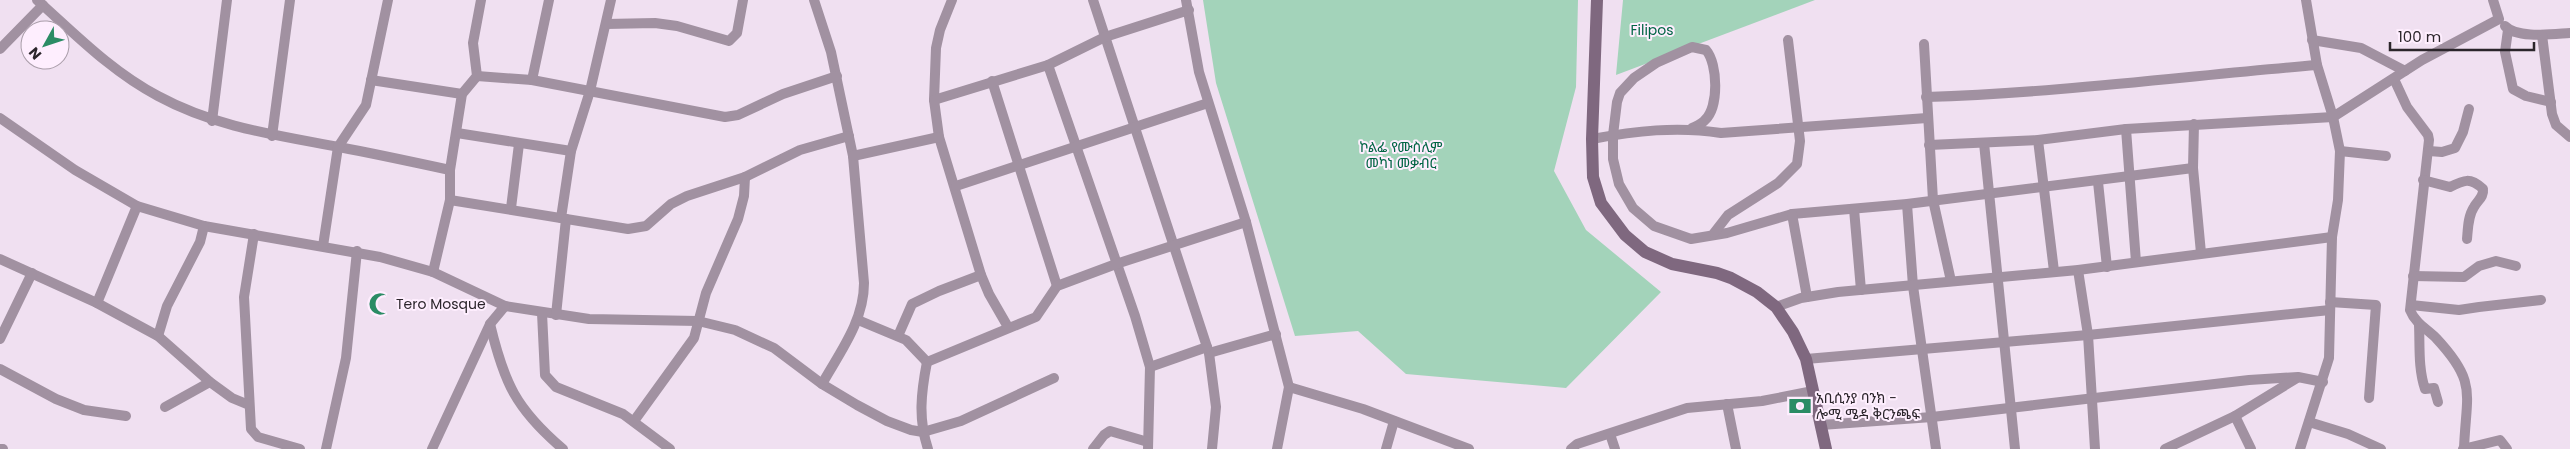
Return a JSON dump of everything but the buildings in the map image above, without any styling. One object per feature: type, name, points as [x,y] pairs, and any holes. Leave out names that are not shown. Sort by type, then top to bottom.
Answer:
[{"type":"street","points":[[212,121],[227,0]]},
{"type":"street","points":[[272,136],[290,0]]},
{"type":"street","points":[[323,246],[338,147],[360,118],[366,105],[388,0]]},
{"type":"street","points":[[433,272],[450,200],[450,170],[462,94],[477,76],[473,43],[481,0]]},
{"type":"street","points":[[532,80],[549,0]]},
{"type":"street","points":[[556,315],[571,151],[590,91],[611,0]]},
{"type":"street","points":[[606,24],[655,23],[678,26],[729,41],[737,33],[743,0]]},
{"type":"street","points":[[814,0],[837,76],[850,136],[864,284],[864,297],[858,320],[822,384]]},
{"type":"street","points":[[952,0],[940,30],[936,48],[934,100],[940,137],[981,275],[989,294],[1008,327]]},
{"type":"street","points":[[1093,0],[1208,350],[1216,398],[1212,449]]},
{"type":"street","points":[[1597,0],[1592,139],[1593,177],[1596,190],[1606,212],[1624,236],[1659,259],[1731,278],[1757,292],[1776,307],[1793,332],[1806,359],[1826,449]]},
{"type":"street","points":[[2300,449],[2323,382],[2329,358],[2332,237],[2338,200],[2340,151],[2333,117],[2316,65],[2306,0]]},
{"type":"street","points":[[2493,0],[2499,19],[2508,30],[2542,35],[2570,33]]},
{"type":"street","points":[[0,49],[40,3],[128,78],[158,96],[212,121],[272,136],[338,147],[450,170]]},
{"type":"street","points":[[934,100],[1048,65],[1105,37],[1187,5],[1208,103],[1218,128],[1246,222],[1289,387],[1277,449]]},
{"type":"street","points":[[1929,145],[2038,140],[2126,129],[2194,124],[2333,117],[2405,71],[2465,36],[2499,19]]},
{"type":"street","points":[[2508,30],[2505,52],[2511,86],[2519,93],[2551,102]]},
{"type":"street","points":[[2542,35],[2556,125],[2570,137]]},
{"type":"street","points":[[1714,234],[1728,215],[1768,190],[1794,169],[1800,158],[1788,40]]},
{"type":"street","points":[[2312,40],[2361,48],[2405,71]]},
{"type":"street","points":[[1924,44],[1933,200],[1951,281]]},
{"type":"street","points":[[1692,128],[1705,121],[1715,104],[1715,82],[1710,54],[1706,50],[1692,46],[1644,69],[1626,86],[1617,102],[1613,159],[1618,184],[1633,208],[1654,226],[1696,240],[1792,214],[1907,204],[1989,192],[2098,182],[2128,176],[2193,168]]},
{"type":"street","points":[[1048,65],[1135,316],[1150,367],[1148,445],[1110,431],[1104,435],[1093,449]]},
{"type":"street","points":[[1926,97],[2075,89],[2224,72],[2316,65]]},
{"type":"street","points":[[477,76],[532,80],[714,116],[732,117],[783,94],[837,76]]},
{"type":"street","points":[[2394,79],[2407,107],[2428,134],[2429,151],[2410,305],[2412,314],[2419,325],[2441,344],[2457,363],[2464,376],[2468,412],[2463,449],[2500,440],[2507,449]]},
{"type":"street","points":[[371,80],[462,94]]},
{"type":"street","points":[[992,81],[1057,286]]},
{"type":"street","points":[[956,186],[1208,103]]},
{"type":"street","points":[[2429,151],[2442,152],[2455,148],[2463,132],[2469,109]]},
{"type":"street","points":[[0,118],[75,170],[137,206],[204,226],[357,251],[433,272],[505,306],[542,313],[589,318],[698,321],[735,330],[774,348],[822,384],[887,421],[911,430],[923,432],[985,411],[1054,378]]},
{"type":"street","points":[[1592,139],[1614,135],[1692,128],[1721,133],[1927,118]]},
{"type":"street","points":[[2194,124],[2193,168],[2201,252]]},
{"type":"street","points":[[2126,129],[2128,176],[2136,262]]},
{"type":"street","points":[[457,133],[571,151]]},
{"type":"street","points":[[450,200],[640,228],[651,223],[671,204],[687,196],[745,177],[800,150],[850,136]]},
{"type":"street","points":[[853,156],[940,137]]},
{"type":"street","points":[[2038,140],[2054,271]]},
{"type":"street","points":[[1984,143],[2016,449]]},
{"type":"street","points":[[511,208],[519,144]]},
{"type":"street","points":[[2340,151],[2386,156]]},
{"type":"street","points":[[634,421],[694,338],[706,293],[738,219],[744,196],[745,177]]},
{"type":"street","points":[[2424,180],[2450,187],[2460,180],[2482,187],[2484,192],[2469,218],[2467,239]]},
{"type":"street","points":[[2098,182],[2107,267]]},
{"type":"street","points":[[1907,204],[1913,286],[1924,350],[1936,449]]},
{"type":"street","points":[[97,303],[137,206]]},
{"type":"street","points":[[1854,209],[1861,290]]},
{"type":"street","points":[[1792,214],[1807,297]]},
{"type":"street","points":[[927,362],[1036,317],[1057,286],[1116,264],[1246,222]]},
{"type":"street","points":[[158,336],[167,306],[200,242],[204,226]]},
{"type":"street","points":[[254,234],[244,297],[251,429],[255,436],[300,449]]},
{"type":"street","points":[[1776,307],[1807,297],[1861,290],[1951,281],[1998,279],[2054,271],[2107,267],[2201,252],[2332,237]]},
{"type":"street","points":[[326,449],[346,358],[357,251]]},
{"type":"street","points":[[0,259],[97,303],[158,336],[210,382],[232,398],[249,405]]},
{"type":"street","points":[[2414,276],[2464,277],[2479,266],[2496,261],[2516,266]]},
{"type":"street","points":[[2078,270],[2088,335],[2095,449]]},
{"type":"street","points":[[0,339],[32,273]]},
{"type":"street","points":[[898,336],[912,304],[939,291],[981,275]]},
{"type":"street","points":[[2410,305],[2469,310],[2479,307],[2541,300]]},
{"type":"street","points":[[1806,359],[2088,335],[2330,306],[2376,305],[2369,398]]},
{"type":"street","points":[[432,449],[490,324],[505,306]]},
{"type":"street","points":[[542,313],[545,375],[548,381],[556,387],[606,405],[634,421],[670,449]]},
{"type":"street","points":[[858,320],[898,336],[913,346],[927,362]]},
{"type":"street","points":[[490,324],[498,358],[509,388],[529,416],[563,449]]},
{"type":"street","points":[[2419,325],[2422,381],[2425,389],[2434,388],[2438,402]]},
{"type":"street","points":[[1150,367],[1208,350],[1276,334]]},
{"type":"street","points":[[927,362],[920,403],[923,432],[928,449]]},
{"type":"street","points":[[0,369],[56,399],[84,410],[126,416]]},
{"type":"street","points":[[1821,425],[1932,417],[2092,400],[2249,380],[2298,377],[2323,382]]},
{"type":"street","points":[[2165,449],[2234,416],[2298,377]]},
{"type":"street","points":[[165,407],[210,382]]},
{"type":"street","points":[[1289,387],[1363,409],[1469,449]]},
{"type":"street","points":[[1571,449],[1577,444],[1687,408],[1762,401],[1813,392]]},
{"type":"street","points":[[1727,404],[1736,449]]},
{"type":"street","points":[[2234,416],[2251,449]]},
{"type":"street","points":[[1386,449],[1394,421]]},
{"type":"street","points":[[2309,422],[2348,434],[2381,449]]},
{"type":"street","points":[[1610,434],[1615,449]]},
{"type":"green space","name":"ኮልፌ የሙስሊም መካነ መቃብር","points":[[1203,0],[1578,0],[1576,87],[1554,171],[1586,230],[1661,292],[1566,388],[1406,374],[1358,331],[1295,336],[1216,83]]},
{"type":"green space","name":"Filipos","points":[[1623,0],[1815,0],[1616,75]]},
{"type":"place","name":"Tero Mosque","points":[[380,304]]},
{"type":"place","name":"አቢሲንያ ባንክ - ሎሚ ሜዳ ቅርንጫፍ","points":[[1800,406]]}]
